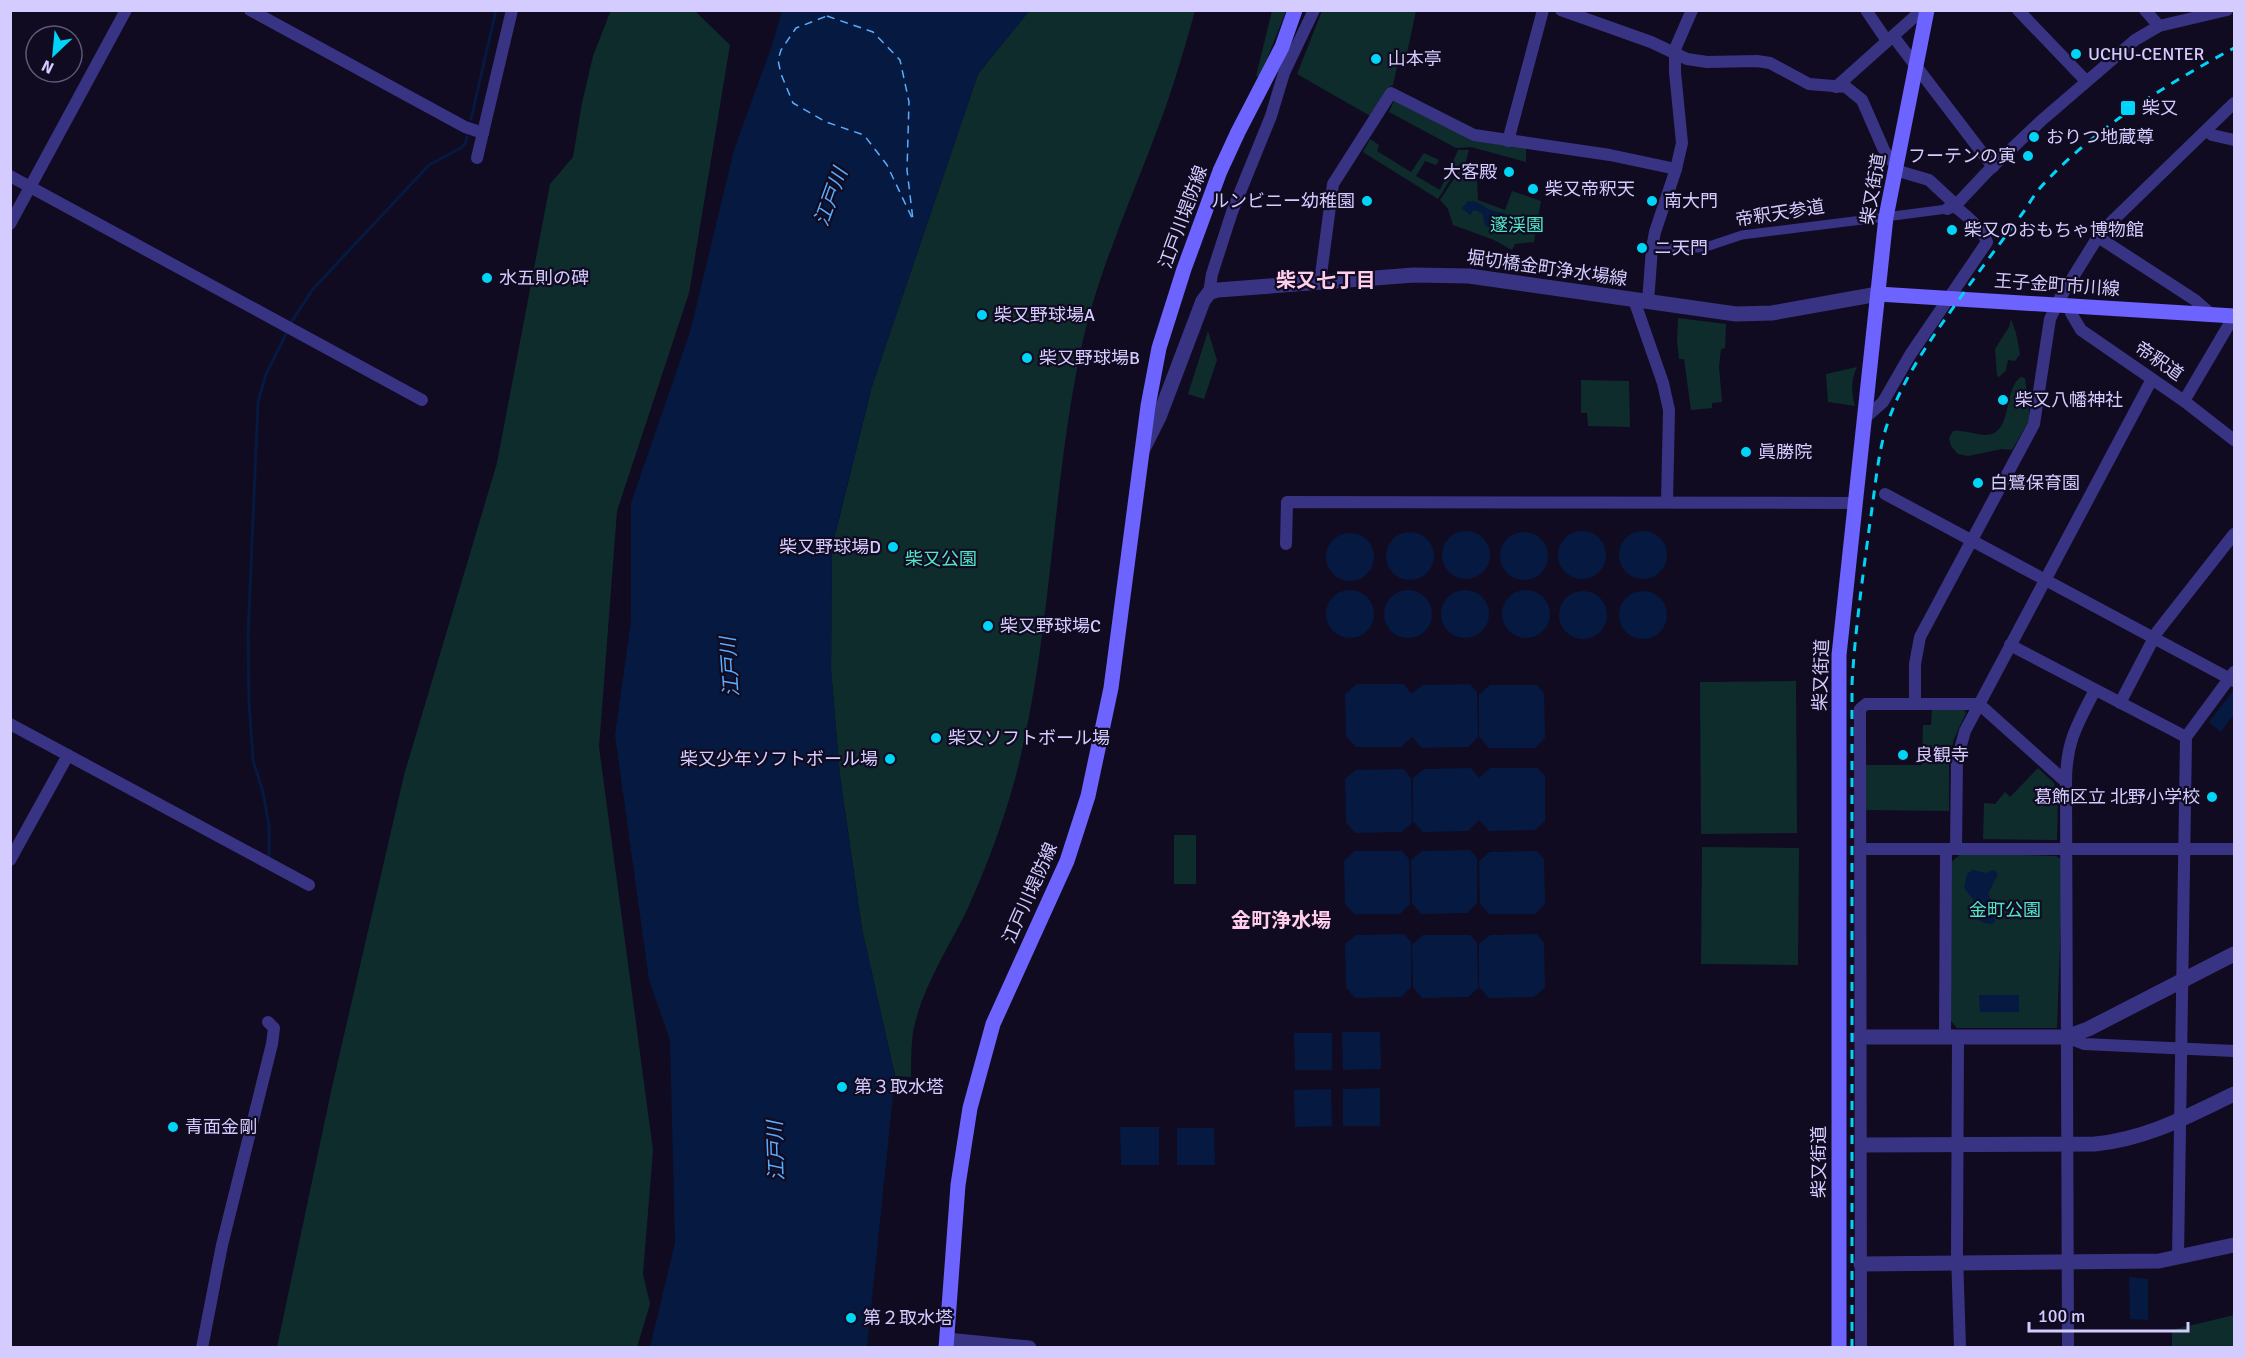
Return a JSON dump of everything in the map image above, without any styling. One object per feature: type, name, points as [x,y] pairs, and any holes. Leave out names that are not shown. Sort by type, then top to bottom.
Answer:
[{"type":"main road","name":"江戸川堤防線","points":[[946,1344],[958,1185],[976,1080],[993,1024],[1067,861],[1089,796],[1111,688],[1155,368],[1184,269],[1221,171],[1238,132],[1282,47],[1295,10]]},
{"type":"main road","name":"柴又街道","points":[[1839,1347],[1839,671],[1886,217],[1925,10]]},
{"type":"main road","name":"王子金町市川線","points":[[1878,294],[2235,316]]},
{"type":"street","points":[[10,224],[126,10]]},
{"type":"street","points":[[250,10],[465,127],[483,133]]},
{"type":"street","points":[[477,158],[512,10]]},
{"type":"street","points":[[1209,293],[1212,274],[1232,212],[1271,116],[1284,73],[1314,10]]},
{"type":"street","points":[[1508,141],[1543,10]]},
{"type":"street","points":[[1561,10],[1585,14],[1687,59],[1707,62],[1770,63],[1809,84],[1846,87],[1862,100],[1882,148],[1896,167],[1929,180],[1952,207],[1965,214],[1985,237],[1986,242],[1951,298],[1910,355],[1883,402],[1865,418]]},
{"type":"street","points":[[1667,502],[1669,410],[1641,301],[1660,213],[1676,170],[1682,143],[1674,54],[1692,10]]},
{"type":"street","points":[[1866,10],[1916,65],[1993,167]]},
{"type":"street","points":[[1836,87],[1925,10]]},
{"type":"street","points":[[2018,10],[2086,81]]},
{"type":"street","points":[[2145,10],[2159,26]]},
{"type":"street","points":[[1893,216],[1952,207],[2086,81],[2135,40],[2159,26],[2227,10]]},
{"type":"street","points":[[1320,282],[1333,184],[1391,93],[1474,135],[1610,155],[1676,170]]},
{"type":"street","points":[[1915,703],[1915,664],[1920,637],[2034,424],[2050,319],[2056,305],[2098,237],[2235,103]]},
{"type":"street","points":[[2207,130],[2212,135],[2235,140]]},
{"type":"street","points":[[10,176],[422,400]]},
{"type":"street","name":"帝釈天参道","points":[[1652,248],[1703,248],[1742,235],[1878,218]]},
{"type":"street","points":[[2098,237],[2195,300],[2211,314]]},
{"type":"street","name":"堀切橋金町浄水場線","points":[[1209,293],[1218,290],[1414,275],[1469,276],[1722,313],[1755,314],[1782,312],[1878,294]]},
{"type":"street","name":"江戸川堤防線","points":[[1143,449],[1156,425],[1203,301],[1209,293]]},
{"type":"street","name":"帝釈道","points":[[2072,306],[2074,320],[2081,330],[2184,401],[2235,440]]},
{"type":"street","points":[[2184,401],[2235,316]]},
{"type":"street","points":[[1960,1347],[1957,1145],[1952,1038],[1951,849],[1957,760],[1965,731],[2152,380]]},
{"type":"street","points":[[1885,494],[2154,638],[2233,677],[2186,737],[2178,1258]]},
{"type":"street","points":[[1286,544],[1287,502],[1856,504]]},
{"type":"street","points":[[2120,703],[2154,638],[2235,534]]},
{"type":"street","points":[[2010,645],[2186,737]]},
{"type":"street","points":[[2068,1347],[2066,782],[2068,748],[2095,690]]},
{"type":"street","points":[[1861,1347],[1863,1145],[1860,1038],[1860,709],[1866,704],[1979,704],[2066,782]]},
{"type":"street","points":[[10,724],[309,885]]},
{"type":"street","points":[[10,860],[68,755]]},
{"type":"street","points":[[1861,849],[2235,849]]},
{"type":"street","points":[[1860,1038],[2066,1037],[2088,1029],[2235,954]]},
{"type":"street","points":[[202,1347],[222,1245],[275,1032],[268,1022]]},
{"type":"street","points":[[2066,1037],[2084,1044],[2235,1051]]},
{"type":"street","points":[[1863,1145],[2068,1144],[2120,1141],[2150,1132],[2235,1094]]},
{"type":"street","points":[[1861,1264],[2159,1261],[2235,1245]]},
{"type":"street","points":[[946,1344],[1029,1347]]},
{"type":"green space","points":[[611,10],[695,11],[730,45],[689,293],[617,511],[599,747],[653,1150],[643,1274],[650,1304],[637,1347],[277,1347],[332,1087],[404,775],[497,463],[550,184],[573,157],[593,56]]},
{"type":"green space","name":"柴又公園","points":[[1029,11],[1195,11],[1167,104],[1117,232],[1088,319],[1071,402],[1063,456],[1037,672],[1015,779],[1000,829],[981,878],[922,1000],[913,1032],[911,1077],[895,1076],[862,929],[840,776],[831,670],[832,547],[872,386],[978,74]]},
{"type":"green space","points":[[1272,11],[1286,11],[1260,77],[1256,76]]},
{"type":"green space","points":[[1322,11],[1416,11],[1405,63],[1398,62],[1393,85],[1389,87],[1372,117],[1297,74]]},
{"type":"green space","points":[[1394,101],[1474,141],[1526,148],[1526,162],[1471,147],[1456,148],[1389,112]]},
{"type":"green space","points":[[1370,139],[1379,145],[1377,151],[1411,172],[1424,153],[1439,160],[1436,165],[1425,161],[1416,176],[1440,190],[1458,150],[1469,150],[1465,164],[1460,164],[1438,199],[1363,152]]},
{"type":"green space","name":"邃渓園","points":[[1463,165],[1470,169],[1471,178],[1477,180],[1478,200],[1505,210],[1512,191],[1541,201],[1534,242],[1515,244],[1512,250],[1494,240],[1453,225],[1448,209],[1440,200]]},
{"type":"green space","points":[[1678,318],[1726,324],[1725,348],[1721,349],[1719,367],[1722,402],[1712,403],[1712,408],[1691,410],[1684,359],[1679,359]]},
{"type":"green space","points":[[2011,319],[2020,354],[2015,361],[2008,360],[2006,370],[1999,377],[1995,349],[2009,327]]},
{"type":"green space","points":[[1208,331],[1217,360],[1204,399],[1188,394]]},
{"type":"green space","points":[[1857,367],[1852,386],[1855,406],[1828,402],[1826,374]]},
{"type":"green space","points":[[2021,377],[2025,378],[2030,419],[2012,450],[2002,449],[1968,456],[1958,454],[1951,446],[1949,438],[1953,431],[1986,435],[1995,433],[2004,420],[2015,383]]},
{"type":"green space","points":[[1581,380],[1629,381],[1630,427],[1588,426],[1587,413],[1581,413]]},
{"type":"green space","points":[[1796,681],[1797,833],[1701,834],[1700,682]]},
{"type":"green space","points":[[1932,708],[1964,709],[1966,713],[1954,739],[1949,760],[1949,811],[1866,810],[1866,765],[1922,765],[1923,725],[1931,725]]},
{"type":"green space","points":[[2038,768],[2054,783],[2058,795],[2057,840],[1983,839],[1984,803],[1995,804],[2005,792],[2010,797]]},
{"type":"green space","points":[[1174,835],[1196,835],[1196,884],[1174,884]]},
{"type":"green space","points":[[1702,847],[1799,848],[1798,965],[1701,964]]},
{"type":"green space","name":"金町公園","points":[[1962,853],[2056,856],[2063,861],[2057,1028],[1957,1028],[1950,1020],[1949,864]]},
{"type":"green space","points":[[2234,1315],[2234,1347],[2172,1347],[2172,1330]]},
{"type":"water","name":"江戸川","points":[[782,11],[1029,11],[978,74],[872,386],[832,547],[831,670],[840,776],[862,929],[895,1076],[867,1347],[650,1347],[675,1243],[670,1040],[649,980],[615,735],[631,621],[631,503],[690,332],[734,150]]},
{"type":"water","points":[[1468,201],[1505,214],[1510,217],[1510,224],[1506,227],[1498,223],[1489,227],[1485,226],[1482,213],[1474,210],[1470,215],[1462,208]]},
{"type":"water","points":[[1461,531],[1471,531],[1486,541],[1490,555],[1486,569],[1480,575],[1471,579],[1461,579],[1446,569],[1442,560],[1442,550],[1452,535]]},
{"type":"water","points":[[1577,531],[1587,531],[1602,541],[1606,555],[1602,569],[1596,575],[1587,579],[1577,579],[1562,569],[1558,560],[1558,550],[1568,535]]},
{"type":"water","points":[[1638,531],[1648,531],[1663,541],[1667,555],[1663,569],[1657,575],[1648,579],[1638,579],[1623,569],[1619,560],[1619,550],[1629,535]]},
{"type":"water","points":[[1405,532],[1415,532],[1430,542],[1434,556],[1430,570],[1424,576],[1415,580],[1405,580],[1390,570],[1386,561],[1386,551],[1396,536]]},
{"type":"water","points":[[1519,532],[1529,532],[1544,542],[1548,556],[1544,570],[1538,576],[1529,580],[1519,580],[1504,570],[1500,561],[1500,551],[1510,536]]},
{"type":"water","points":[[1345,533],[1355,533],[1370,543],[1374,557],[1370,571],[1364,577],[1355,581],[1345,581],[1330,571],[1326,562],[1326,552],[1336,537]]},
{"type":"water","points":[[1345,590],[1355,590],[1370,600],[1374,614],[1370,628],[1364,634],[1355,638],[1345,638],[1330,628],[1326,619],[1326,609],[1336,594]]},
{"type":"water","points":[[1403,590],[1413,590],[1428,600],[1432,614],[1428,628],[1422,634],[1413,638],[1403,638],[1388,628],[1384,619],[1384,609],[1394,594]]},
{"type":"water","points":[[1460,590],[1470,590],[1485,600],[1489,614],[1485,628],[1479,634],[1470,638],[1460,638],[1445,628],[1441,619],[1441,609],[1451,594]]},
{"type":"water","points":[[1521,590],[1531,590],[1546,600],[1550,614],[1546,628],[1540,634],[1531,638],[1521,638],[1506,628],[1502,619],[1502,609],[1512,594]]},
{"type":"water","points":[[1578,591],[1588,591],[1603,601],[1607,615],[1603,629],[1597,635],[1588,639],[1578,639],[1563,629],[1559,620],[1559,610],[1569,595]]},
{"type":"water","points":[[1638,591],[1648,591],[1663,601],[1667,615],[1663,629],[1657,635],[1648,639],[1638,639],[1623,629],[1619,620],[1619,610],[1629,595]]},
{"type":"water","points":[[1357,684],[1404,684],[1411,694],[1423,685],[1470,684],[1477,692],[1478,737],[1468,747],[1422,748],[1412,737],[1401,747],[1356,747],[1346,736],[1345,694]]},
{"type":"water","points":[[1490,685],[1537,685],[1544,693],[1545,738],[1535,748],[1489,748],[1479,737],[1479,695]]},
{"type":"water","points":[[2233,691],[2234,714],[2221,732],[2209,722]]},
{"type":"water","points":[[1471,768],[1479,778],[1490,768],[1537,768],[1545,775],[1545,821],[1535,830],[1489,831],[1479,820],[1468,831],[1423,832],[1413,821],[1413,778],[1424,769]]},
{"type":"water","points":[[1404,769],[1411,778],[1412,823],[1401,832],[1355,833],[1346,822],[1345,779],[1356,770]]},
{"type":"water","points":[[1470,850],[1477,858],[1477,903],[1467,913],[1421,914],[1412,903],[1411,860],[1422,851]]},
{"type":"water","points":[[1355,851],[1402,851],[1409,859],[1410,904],[1400,914],[1354,914],[1345,904],[1344,861]]},
{"type":"water","points":[[1537,851],[1544,859],[1545,904],[1535,914],[1489,914],[1480,904],[1479,861],[1490,852]]},
{"type":"water","points":[[1973,870],[1986,873],[1994,870],[1998,874],[1988,894],[1996,902],[1993,924],[1984,923],[1974,917],[1973,899],[1964,888],[1967,874]]},
{"type":"water","points":[[1404,934],[1411,942],[1411,987],[1401,997],[1355,998],[1346,987],[1345,944],[1356,935]]},
{"type":"water","points":[[1537,934],[1544,943],[1545,988],[1534,997],[1489,998],[1479,987],[1479,944],[1490,935]]},
{"type":"water","points":[[1423,935],[1470,935],[1477,943],[1478,988],[1468,997],[1422,998],[1413,987],[1412,945]]},
{"type":"water","points":[[1979,995],[2019,995],[2019,1012],[1980,1012]]},
{"type":"water","points":[[1342,1032],[1380,1032],[1381,1069],[1343,1070]]},
{"type":"water","points":[[1294,1033],[1332,1033],[1332,1070],[1295,1070]]},
{"type":"water","points":[[1380,1088],[1380,1126],[1343,1126],[1343,1089]]},
{"type":"water","points":[[1331,1089],[1332,1126],[1295,1127],[1294,1090]]},
{"type":"water","points":[[1120,1127],[1159,1127],[1159,1165],[1121,1165]]},
{"type":"water","points":[[1177,1128],[1214,1128],[1215,1165],[1177,1165]]},
{"type":"water","points":[[2129,1277],[2148,1279],[2148,1320],[2130,1319]]},
{"type":"waterway","points":[[471,119],[496,10]]},
{"type":"waterway","points":[[290,324],[313,289],[429,165],[461,148],[467,137]]},
{"type":"waterway","points":[[269,857],[269,826],[263,792],[253,760],[248,637],[258,402],[266,374],[288,330]]},
{"type":"ferry route","points":[[827,16],[873,32],[900,60],[909,102],[907,170],[913,220],[887,165],[864,135],[826,122],[793,103],[781,74],[778,60],[781,50],[796,28],[827,16]]},
{"type":"railway","points":[[1852,1348],[1852,684],[1870,522],[1878,463],[1886,428],[1900,393],[1928,344],[2040,188],[2061,166],[2107,127],[2156,93],[2234,48]]},
{"type":"place","name":"UCHU-CENTER","points":[[2076,54]]},
{"type":"place","name":"山本亭","points":[[1376,59]]},
{"type":"place","name":"柴又","points":[[2128,108]]},
{"type":"place","name":"おりつ地蔵尊","points":[[2034,137]]},
{"type":"place","name":"フーテンの寅","points":[[2028,156]]},
{"type":"place","name":"大客殿","points":[[1509,172]]},
{"type":"place","name":"柴又帝釈天","points":[[1533,189]]},
{"type":"place","name":"ルンビニー幼稚園","points":[[1367,201]]},
{"type":"place","name":"南大門","points":[[1652,201]]},
{"type":"place","name":"柴又のおもちゃ博物館","points":[[1952,230]]},
{"type":"place","name":"ニ天門","points":[[1642,248]]},
{"type":"place","name":"水五則の碑","points":[[487,278]]},
{"type":"place","name":"柴又野球場A","points":[[982,315]]},
{"type":"place","name":"柴又野球場B","points":[[1027,358]]},
{"type":"place","name":"柴又八幡神社","points":[[2003,400]]},
{"type":"place","name":"眞勝院","points":[[1746,452]]},
{"type":"place","name":"白鷺保育園","points":[[1978,483]]},
{"type":"place","name":"柴又野球場D","points":[[893,547]]},
{"type":"place","name":"柴又野球場C","points":[[988,626]]},
{"type":"place","name":"柴又ソフトボール場","points":[[936,738]]},
{"type":"place","name":"良観寺","points":[[1903,755]]},
{"type":"place","name":"柴又少年ソフトボール場","points":[[890,759]]},
{"type":"place","name":"葛飾区立 北野小学校","points":[[2212,797]]},
{"type":"place","name":"第３取水塔","points":[[842,1087]]},
{"type":"place","name":"青面金剛","points":[[173,1127]]},
{"type":"place","name":"第２取水塔","points":[[851,1318]]},
{"type":"district","name":"柴又七丁目","points":[[1326,280]]},
{"type":"district","name":"金町浄水場","points":[[1281,920]]}]
